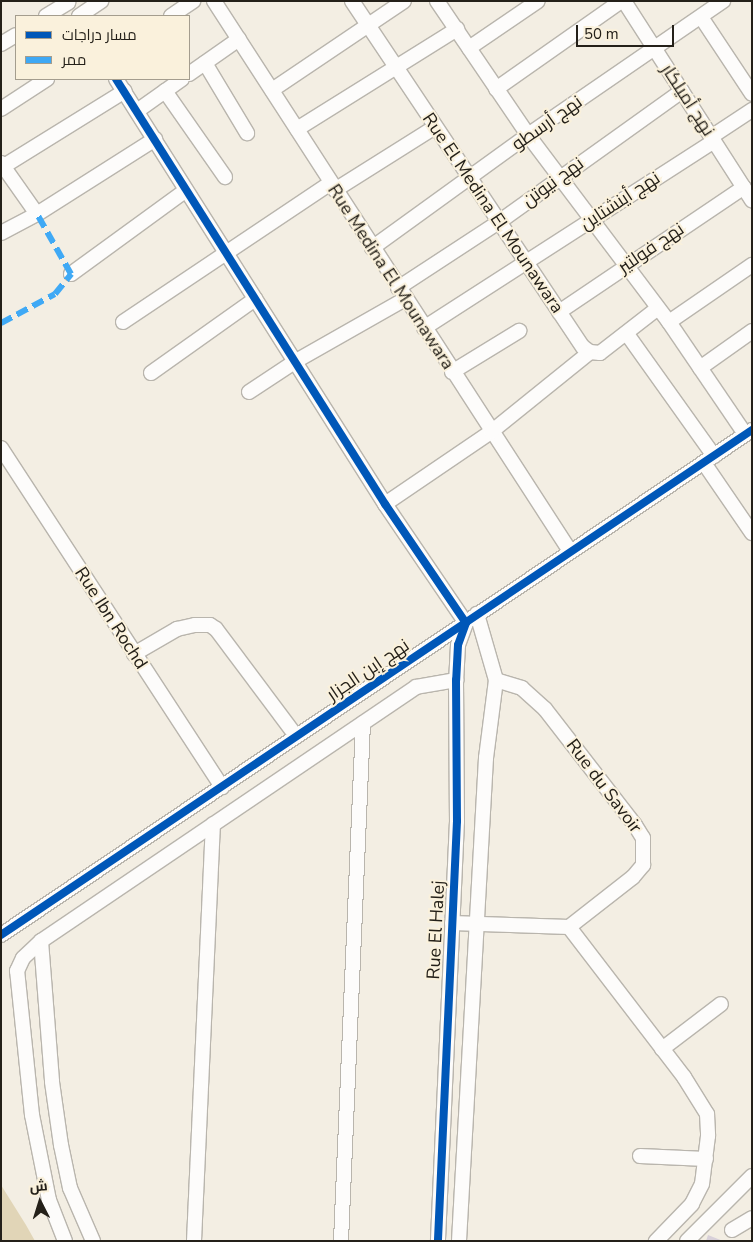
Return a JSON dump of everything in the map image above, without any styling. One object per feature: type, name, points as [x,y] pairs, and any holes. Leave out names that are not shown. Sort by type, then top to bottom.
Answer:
[{"type":"street","points":[[79,15],[100,1]]},
{"type":"street","points":[[172,15],[193,1]]},
{"type":"street","name":"Rue Medina El Mounawara","points":[[214,1],[452,372],[570,551]]},
{"type":"street","name":"Rue El Medina El Mounawara","points":[[352,1],[366,25],[559,312],[590,352]]},
{"type":"street","points":[[272,90],[404,1]]},
{"type":"street","points":[[469,48],[538,1]]},
{"type":"street","points":[[496,88],[622,1]]},
{"type":"street","name":"نهج أميلكار","points":[[622,1],[682,90],[752,200]]},
{"type":"street","name":"نهج أرسطو","points":[[372,248],[528,135],[723,1]]},
{"type":"street","points":[[48,15],[67,2],[76,15]]},
{"type":"street","points":[[442,3],[456,29],[528,135],[669,322],[700,368],[748,432]]},
{"type":"street","points":[[701,17],[752,94]]},
{"type":"street","points":[[297,129],[456,29]]},
{"type":"street","points":[[1,44],[15,36]]},
{"type":"street","points":[[190,73],[238,39]]},
{"type":"street","points":[[205,63],[247,133]]},
{"type":"street","points":[[1,109],[45,80]]},
{"type":"street","points":[[117,80],[385,504],[471,619],[496,680],[486,758],[459,1241]]},
{"type":"street","points":[[137,111],[180,80]]},
{"type":"street","points":[[165,90],[225,177]]},
{"type":"street","name":"نهج نيوتن","points":[[249,392],[402,294],[559,176],[682,90]]},
{"type":"street","points":[[37,214],[3,165],[125,92]]},
{"type":"street","name":"نهج أينشتاين","points":[[424,328],[713,139],[752,110]]},
{"type":"street","points":[[123,322],[224,252],[435,126]]},
{"type":"street","points":[[1,233],[37,214],[155,139]]},
{"type":"street","name":"نهج فولتير","points":[[559,312],[625,264],[744,187]]},
{"type":"street","points":[[71,274],[186,190]]},
{"type":"street","points":[[669,322],[752,265]]},
{"type":"street","points":[[151,373],[255,299]]},
{"type":"street","points":[[385,504],[491,432],[590,352],[600,353],[627,334],[658,308]]},
{"type":"street","points":[[700,368],[752,331]]},
{"type":"street","points":[[452,372],[519,332]]},
{"type":"street","points":[[627,334],[709,460],[752,533]]},
{"type":"street","name":"نهج إبن الجزار","points":[[1,935],[748,432]]},
{"type":"street","name":"Rue Ibn Rochd","points":[[1,448],[222,787]]},
{"type":"street","name":"Rue El Halej","points":[[438,1241],[457,821],[456,680],[458,645],[471,619]]},
{"type":"street","points":[[134,654],[177,629],[195,624],[210,625],[216,629],[296,736]]},
{"type":"street","points":[[65,1241],[49,1200],[40,1165],[17,971],[29,949],[416,687],[456,680]]},
{"type":"street","name":"Rue du Savoir","points":[[496,680],[522,688],[545,709],[643,838],[643,865],[633,877],[569,927]]},
{"type":"street","points":[[341,1241],[362,723]]},
{"type":"street","points":[[194,1241],[213,824]]},
{"type":"street","points":[[452,923],[569,927],[662,1049],[707,1114],[706,1159],[702,1184],[692,1204],[656,1241]]},
{"type":"street","points":[[41,942],[52,1082],[61,1145],[70,1188],[92,1241]]},
{"type":"street","points":[[662,1049],[721,1004]]},
{"type":"street","points":[[640,1156],[706,1159]]},
{"type":"street","points":[[687,1241],[752,1176]]},
{"type":"street","points":[[732,1230],[752,1218]]},
{"type":"shaded area","points":[[1,1185],[26,1225],[35,1241],[1,1241]]},
{"type":"building","points":[[708,1235],[723,1241],[706,1241]]},
{"type":"marked path","points":[[1,323],[55,294],[71,274],[37,214]]},
{"type":"cycle path","points":[[117,80],[385,504],[466,623],[458,645],[456,680],[457,821],[438,1241]]},
{"type":"cycle path","points":[[1,935],[752,430]]}]
